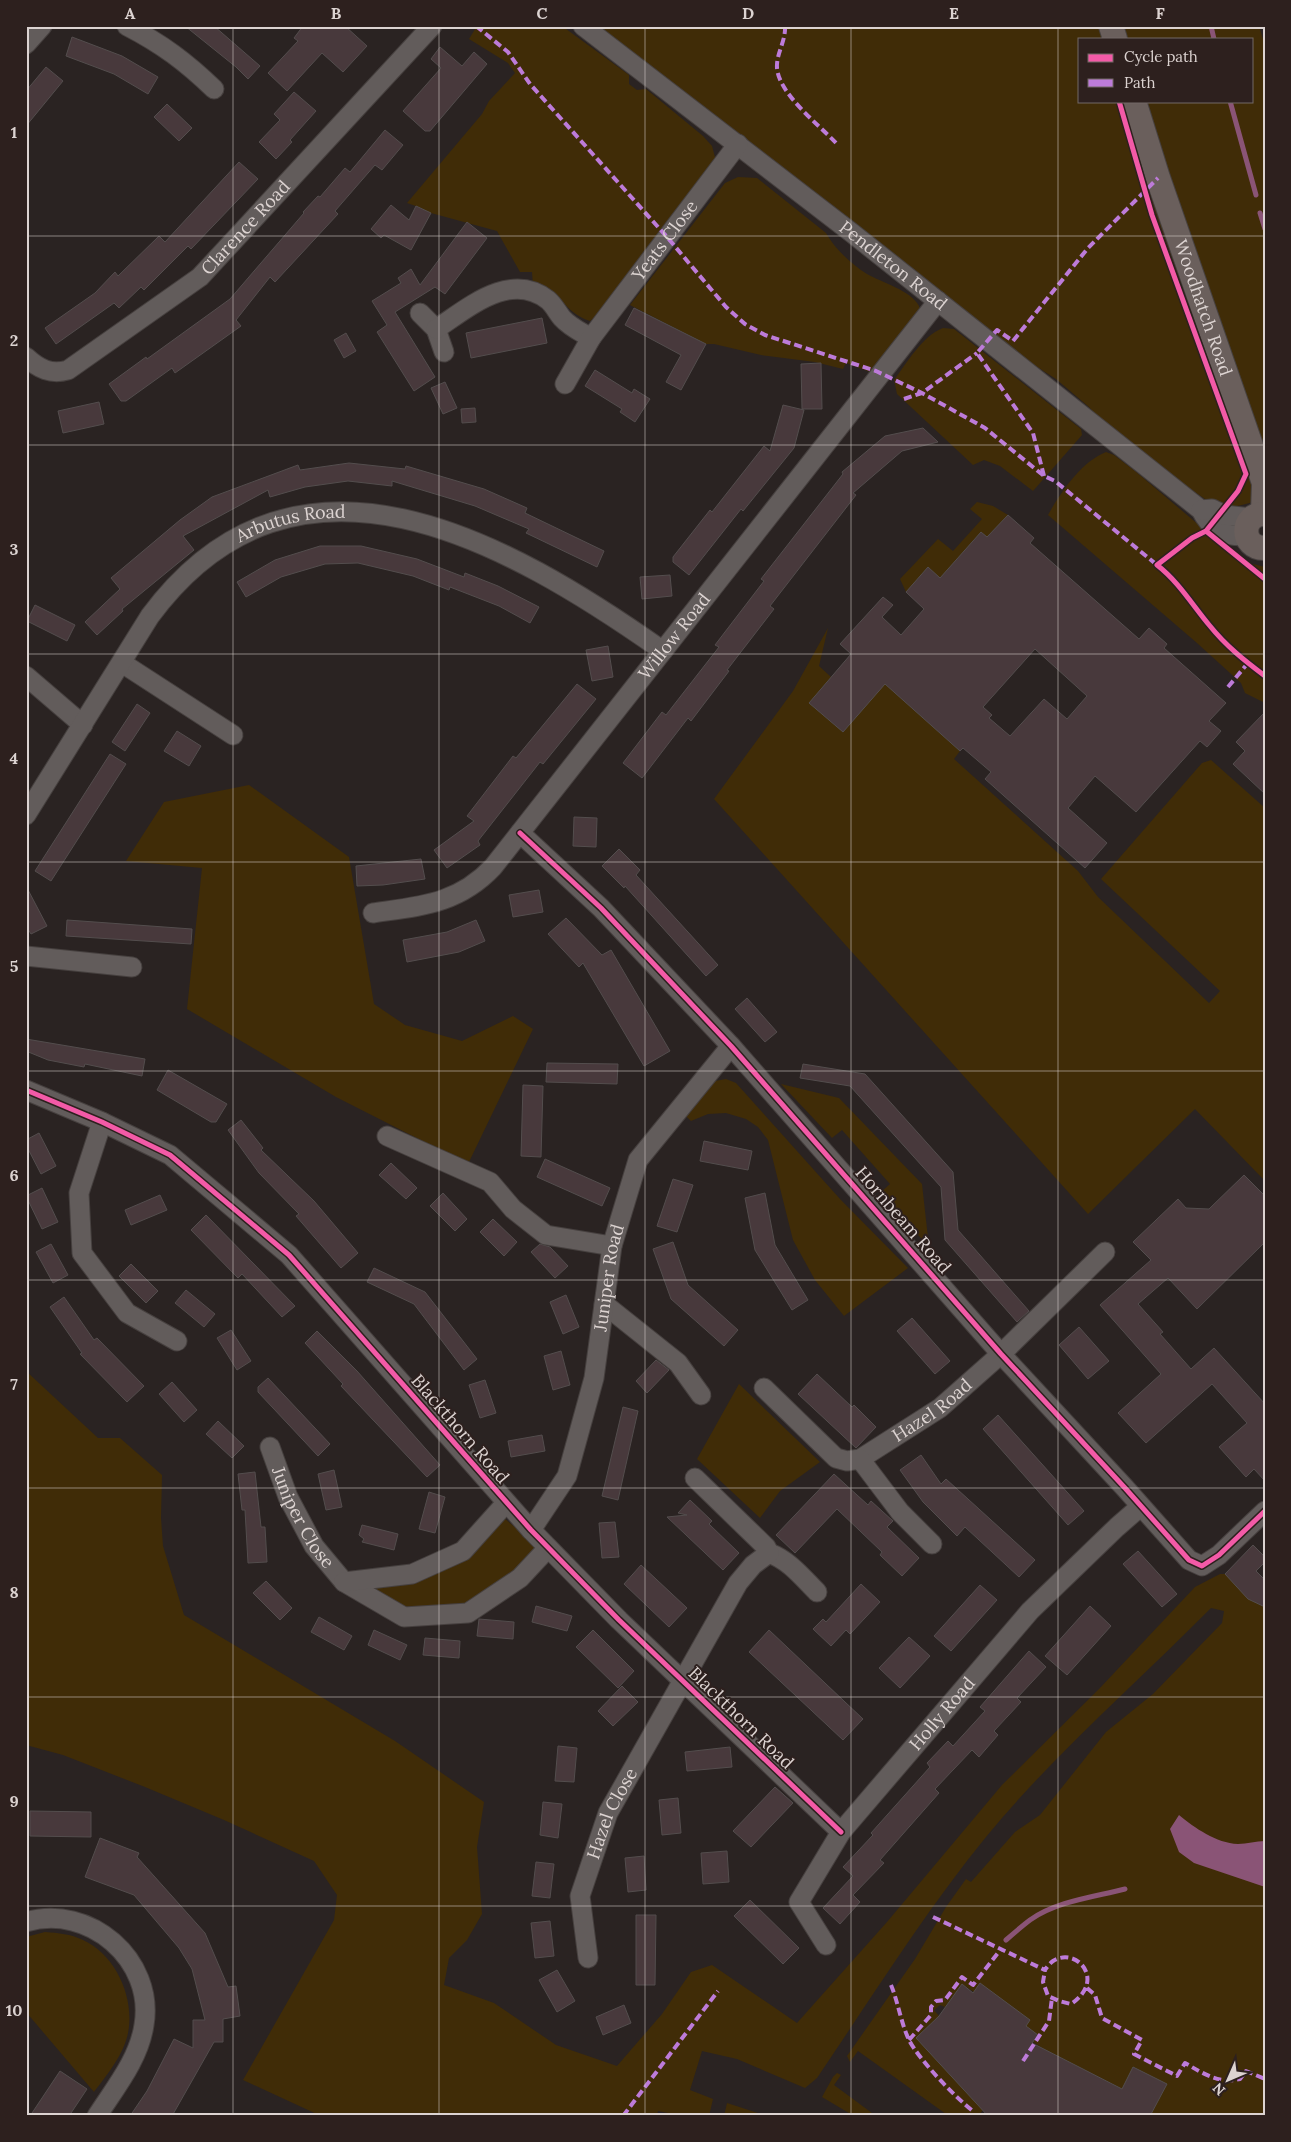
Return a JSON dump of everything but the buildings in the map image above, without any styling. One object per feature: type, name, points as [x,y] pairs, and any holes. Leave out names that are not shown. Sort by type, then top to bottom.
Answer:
[{"type":"main road","name":"Woodhatch Road","points":[[1134,102],[1158,178],[1264,483],[1260,533]]},
{"type":"street","points":[[26,44],[42,26]]},
{"type":"street","points":[[127,26],[146,35],[184,60],[214,88]]},
{"type":"street","name":"Clarence Road","points":[[26,357],[39,368],[46,371],[61,372],[68,370],[200,277],[432,26]]},
{"type":"street","name":"Pendleton Road","points":[[583,26],[738,144],[938,301],[1201,510],[1206,520],[1221,532],[1232,536],[1260,533]]},
{"type":"street","name":"Yeats Close","points":[[565,384],[591,338],[738,144]]},
{"type":"street","points":[[436,329],[494,293],[523,290],[535,293],[548,300],[570,326],[591,338]]},
{"type":"street","name":"Willow Road","points":[[373,913],[437,903],[464,892],[484,876],[520,833],[938,301]]},
{"type":"street","points":[[420,313],[436,329],[444,352]]},
{"type":"street","name":"Arbutus Road","points":[[26,815],[165,596],[182,578],[208,557],[243,535],[266,525],[313,513],[337,511],[360,511],[407,518],[498,552],[554,580],[600,607],[663,651]]},
{"type":"street","points":[[122,663],[233,735]]},
{"type":"street","points":[[26,676],[83,725]]},
{"type":"street","name":"Hornbeam Road","points":[[520,833],[601,908],[730,1046],[816,1141],[1001,1354],[1189,1560],[1202,1566],[1219,1555],[1265,1511]]},
{"type":"street","points":[[26,956],[132,967]]},
{"type":"street","name":"Juniper Road","points":[[531,1530],[567,1476],[594,1378],[612,1246],[638,1160],[730,1046]]},
{"type":"street","name":"Blackthorn Road","points":[[26,1090],[102,1122],[170,1156],[289,1255],[506,1503],[548,1548],[619,1620],[841,1832]]},
{"type":"street","points":[[102,1122],[79,1193],[82,1253],[127,1313],[177,1341]]},
{"type":"street","points":[[387,1136],[490,1182],[513,1209],[546,1235],[612,1246]]},
{"type":"street","name":"Hazel Road","points":[[860,1459],[940,1408],[1001,1354],[1105,1252]]},
{"type":"street","points":[[604,1304],[678,1363],[701,1395]]},
{"type":"street","points":[[764,1388],[836,1458],[847,1461],[860,1459],[900,1512],[932,1544]]},
{"type":"street","name":"Juniper Close","points":[[270,1447],[288,1497],[314,1546],[344,1582],[404,1617],[468,1613],[520,1578],[548,1548]]},
{"type":"street","points":[[695,1478],[766,1547],[769,1553],[778,1556],[791,1566],[817,1592]]},
{"type":"street","name":"Juniper Close","points":[[344,1582],[412,1574],[462,1551],[506,1503]]},
{"type":"street","name":"Holly Road","points":[[826,1945],[799,1902],[841,1832],[1030,1611],[1140,1507]]},
{"type":"street","points":[[682,1679],[738,1582],[753,1565],[769,1553]]},
{"type":"street","name":"Hazel Close","points":[[588,1958],[580,1896],[608,1813],[682,1679]]},
{"type":"street","points":[[26,1922],[54,1918],[78,1922],[101,1933],[119,1946],[133,1964],[142,1984],[146,2004],[144,2026],[139,2047],[126,2072],[100,2111]]},
{"type":"shaded area","points":[[477,26],[562,26],[629,75],[629,84],[637,90],[646,89],[703,136],[712,146],[716,161],[603,310],[590,321],[574,312],[551,292],[533,286],[532,272],[520,272],[497,231],[431,213],[407,203],[482,114],[489,101],[515,73],[508,63],[469,39]]},
{"type":"shaded area","points":[[591,26],[1259,26],[1265,46],[1265,499],[1234,507],[1219,505],[1205,499],[1146,458],[1104,424],[1089,407],[1056,379],[1017,354]]},
{"type":"shaded area","points":[[738,177],[757,178],[826,233],[844,256],[855,266],[867,274],[903,291],[915,301],[919,307],[920,318],[878,375],[846,363],[843,369],[815,362],[761,355],[714,344],[706,344],[630,305],[725,183]]},
{"type":"shaded area","points":[[943,328],[954,329],[1081,429],[1082,435],[1033,491],[1000,466],[984,460],[973,465],[897,394],[894,380],[922,343]]},
{"type":"shaded area","points":[[1106,452],[1114,455],[1135,471],[1226,548],[1239,554],[1249,563],[1265,567],[1265,703],[1245,693],[1241,683],[1197,643],[1048,515],[1065,488],[1080,470]]},
{"type":"shaded area","points":[[977,502],[993,506],[1008,515],[987,537],[981,532],[940,578],[928,567],[906,592],[900,579],[938,539],[953,551],[982,519],[970,509]]},
{"type":"shaded area","points":[[828,628],[819,666],[831,677],[809,703],[843,732],[872,698],[872,672],[960,751],[954,759],[1078,871],[1098,897],[1209,1003],[1220,991],[1101,879],[1202,763],[1211,760],[1265,808],[1265,1181],[1195,1109],[1088,1214],[714,799],[793,691]]},
{"type":"shaded area","points":[[249,785],[349,857],[374,1004],[405,1025],[462,1041],[513,1016],[533,1029],[468,1164],[336,1097],[187,1009],[202,868],[126,861],[164,802]]},
{"type":"shaded area","points":[[726,1079],[736,1083],[840,1199],[908,1268],[844,1316],[815,1280],[793,1240],[768,1140],[758,1127],[746,1119],[726,1113],[708,1114],[691,1121],[684,1114],[715,1081]]},
{"type":"shaded area","points":[[781,1084],[839,1098],[922,1184],[929,1247],[880,1193],[890,1184],[842,1130],[832,1138]]},
{"type":"shaded area","points":[[26,1371],[98,1438],[120,1438],[162,1475],[161,1518],[163,1546],[184,1615],[395,1741],[484,1802],[477,1847],[482,1914],[467,1940],[449,1958],[444,1985],[494,2003],[556,2045],[617,2066],[662,2014],[691,1972],[712,1965],[797,2023],[887,1922],[1002,1785],[1099,1689],[1195,1587],[1220,1574],[1225,1574],[1265,1607],[1265,2116],[1150,2116],[1166,2085],[1134,2067],[1122,2089],[1033,2042],[1038,2035],[962,1984],[945,2007],[940,2005],[934,2010],[939,2016],[916,2038],[983,2110],[978,2116],[945,2116],[946,2114],[858,2051],[850,2062],[847,2056],[915,1959],[946,1907],[966,1879],[971,1882],[1015,1832],[1040,1815],[1106,1732],[1153,1694],[1222,1623],[1224,1611],[1211,1608],[1067,1748],[1012,1806],[941,1895],[817,2078],[805,2088],[737,2059],[702,2051],[690,2090],[713,2099],[709,2116],[683,2116],[658,2111],[657,2116],[321,2116],[243,2080],[334,1920],[337,1895],[314,1861],[145,1787],[63,1755],[26,1745]]},
{"type":"shaded area","points":[[739,1384],[820,1462],[780,1491],[760,1518],[697,1459]]},
{"type":"shaded area","points":[[499,1514],[540,1548],[519,1574],[468,1608],[406,1612],[354,1584],[411,1577]]},
{"type":"shaded area","points":[[1179,1815],[1199,1830],[1222,1841],[1238,1844],[1265,1841],[1265,1887],[1194,1863],[1179,1852],[1170,1829]]},
{"type":"shaded area","points":[[45,1932],[74,1936],[95,1947],[114,1967],[126,1992],[129,2020],[126,2041],[114,2064],[94,2092],[26,2012],[26,1937]]},
{"type":"shaded area","points":[[837,2073],[841,2075],[834,2085],[876,2116],[854,2116],[822,2097]]},
{"type":"shaded area","points":[[727,2103],[767,2116],[724,2116]]},
{"type":"waterway","points":[[1211,26],[1214,38]]},
{"type":"waterway","points":[[1230,102],[1256,195]]},
{"type":"waterway","points":[[1260,213],[1265,229]]},
{"type":"waterway","points":[[1006,1940],[1030,1920],[1052,1908],[1076,1900],[1125,1889]]},
{"type":"marked path","points":[[476,26],[508,52],[530,84],[667,237],[726,307],[745,324],[765,335],[876,371],[922,393],[985,428],[1044,476],[1055,481],[1157,565]]},
{"type":"marked path","points":[[785,26],[777,63],[779,78],[800,108],[836,143]]},
{"type":"marked path","points":[[1044,476],[1033,433],[977,353],[997,330],[1013,341],[1088,248],[1158,178]]},
{"type":"marked path","points":[[904,399],[922,393],[977,353]]},
{"type":"marked path","points":[[1228,687],[1248,663]]},
{"type":"marked path","points":[[933,1917],[1045,1970],[1053,1961],[1071,1958],[1084,1968],[1087,1976],[1087,1985],[1082,1995],[1071,2004],[1048,1996],[1043,1982],[1045,1970]]},
{"type":"marked path","points":[[909,2040],[931,2015],[931,2007],[936,2001],[945,2000],[962,1977],[973,1985],[1001,1949]]},
{"type":"marked path","points":[[891,1985],[906,2033],[914,2049],[938,2078],[974,2112]]},
{"type":"marked path","points":[[1087,1988],[1095,1995],[1102,2018],[1142,2040],[1134,2054],[1177,2076],[1185,2063],[1218,2079],[1240,2079],[1246,2071],[1265,2079]]},
{"type":"marked path","points":[[623,2116],[718,1991]]},
{"type":"marked path","points":[[1023,2061],[1049,2021],[1052,1998]]},
{"type":"cycle path","points":[[1119,102],[1152,215],[1246,474],[1238,491],[1206,531],[1192,538],[1157,565],[1179,586],[1223,640],[1265,676]]},
{"type":"cycle path","points":[[1206,531],[1265,579]]},
{"type":"cycle path","points":[[520,833],[601,908],[731,1046],[1001,1354],[1189,1560],[1202,1566],[1219,1555],[1265,1511]]},
{"type":"cycle path","points":[[26,1090],[102,1122],[170,1155],[289,1255],[531,1530],[619,1620],[841,1832]]}]
